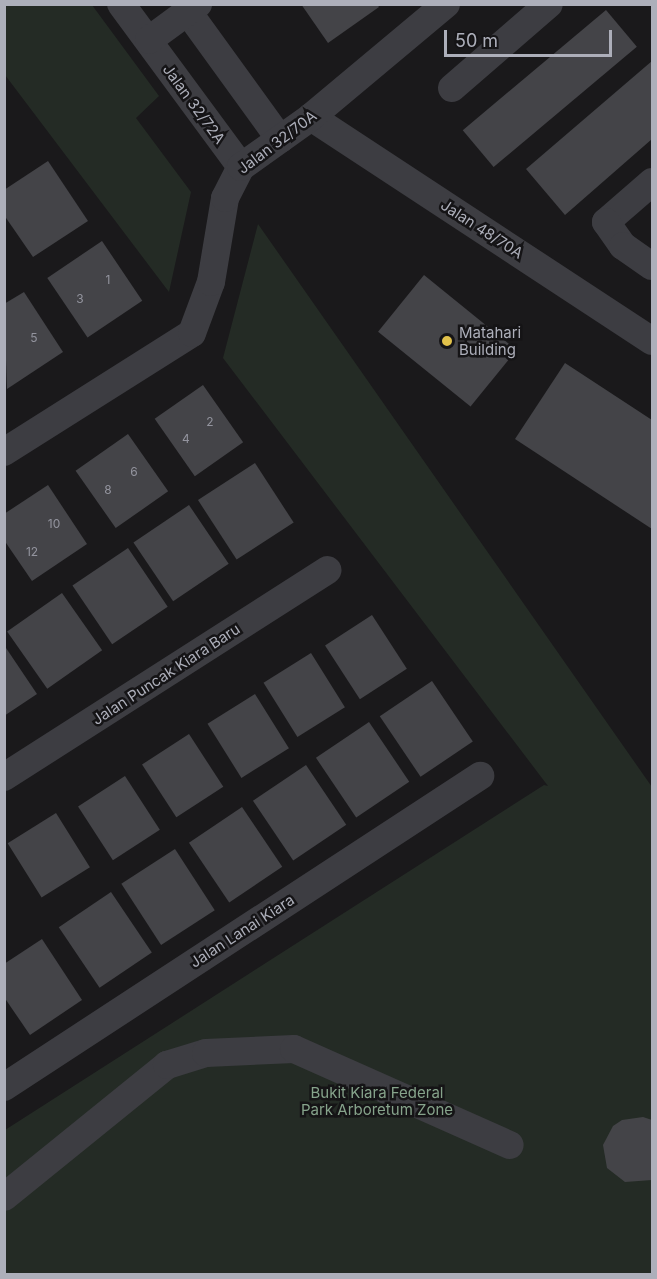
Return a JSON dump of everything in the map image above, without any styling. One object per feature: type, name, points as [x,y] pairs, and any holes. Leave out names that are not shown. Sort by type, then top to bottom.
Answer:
[{"type":"street","name":"Jalan 32/72A","points":[[121,4],[241,167]]},
{"type":"street","name":"Jalan 32/70A","points":[[4,452],[192,333],[211,282],[225,198],[241,167],[311,117],[446,4]]},
{"type":"street","points":[[452,88],[549,4]]},
{"type":"street","points":[[148,40],[193,8],[280,139]]},
{"type":"street","name":"Jalan 48/70A","points":[[311,117],[652,341]]},
{"type":"street","points":[[652,182],[606,222],[623,246],[652,266]]},
{"type":"street","name":"Jalan Puncak Kiara Baru","points":[[4,777],[328,570]]},
{"type":"street","name":"Jalan Lanai Kiara","points":[[4,1087],[480,776]]},
{"type":"street","points":[[4,1197],[167,1065],[206,1053],[294,1049],[510,1145]]},
{"type":"green space","points":[[5,4],[92,5],[159,96],[136,118],[191,192],[169,292],[5,75]]},
{"type":"green space","name":"Bukit Kiara Federal Park Arboretum Zone","points":[[258,224],[652,787],[652,1274],[5,1274],[5,1130],[544,785],[548,786],[223,358]]},
{"type":"building","points":[[301,4],[377,4],[379,7],[328,43]]},
{"type":"building","points":[[606,10],[637,47],[494,167],[463,130]]},
{"type":"building","points":[[652,61],[652,139],[565,215],[526,169]]},
{"type":"building","points":[[48,161],[88,221],[33,257],[4,215],[4,190]]},
{"type":"building","points":[[102,241],[142,301],[88,338],[47,278]]},
{"type":"building","name":"Matahari Building","points":[[424,275],[516,350],[471,407],[378,332]]},
{"type":"building","points":[[24,292],[63,352],[7,389],[4,304]]},
{"type":"building","points":[[565,363],[652,420],[652,529],[515,439]]},
{"type":"building","points":[[203,385],[243,442],[195,476],[155,419]]},
{"type":"building","points":[[128,434],[168,491],[116,528],[76,471]]},
{"type":"building","points":[[255,463],[294,523],[237,560],[198,500]]},
{"type":"building","points":[[48,485],[87,544],[32,581],[4,540],[4,514]]},
{"type":"building","points":[[189,505],[229,564],[173,601],[133,542]]},
{"type":"building","points":[[128,548],[168,607],[112,644],[72,585]]},
{"type":"building","points":[[62,593],[102,650],[47,689],[7,631]]},
{"type":"building","points":[[372,615],[407,669],[360,699],[325,645]]},
{"type":"building","points":[[4,645],[37,694],[4,716]]},
{"type":"building","points":[[311,653],[345,707],[297,737],[264,683]]},
{"type":"building","points":[[432,681],[473,742],[421,777],[380,716]]},
{"type":"building","points":[[255,694],[289,748],[241,778],[208,724]]},
{"type":"building","points":[[369,722],[409,782],[356,817],[316,758]]},
{"type":"building","points":[[189,734],[223,787],[176,817],[142,764]]},
{"type":"building","points":[[306,765],[346,825],[293,860],[253,801]]},
{"type":"building","points":[[125,776],[160,830],[113,860],[78,806]]},
{"type":"building","points":[[242,807],[282,867],[229,902],[189,843]]},
{"type":"building","points":[[56,813],[90,867],[42,897],[8,843]]},
{"type":"building","points":[[175,849],[215,910],[161,945],[121,884]]},
{"type":"building","points":[[111,892],[152,953],[100,988],[59,927]]},
{"type":"building","points":[[42,939],[82,1000],[30,1035],[4,997],[4,964]]},
{"type":"building","points":[[643,1117],[652,1120],[652,1180],[625,1182],[607,1168],[603,1145],[613,1126],[622,1120]]},
{"type":"place","name":"Matahari Building","points":[[447,341]]}]
